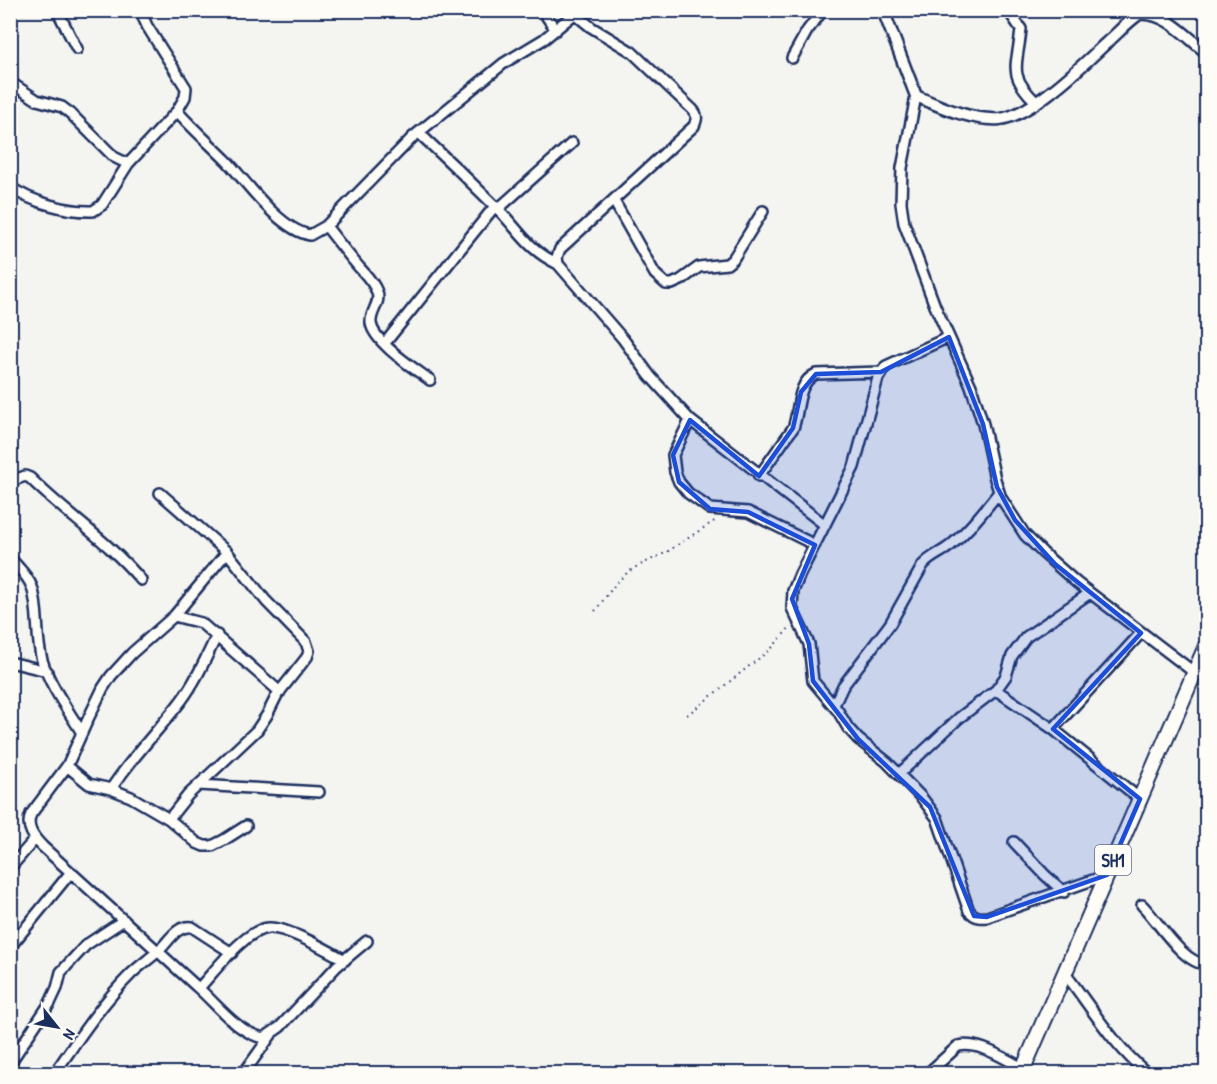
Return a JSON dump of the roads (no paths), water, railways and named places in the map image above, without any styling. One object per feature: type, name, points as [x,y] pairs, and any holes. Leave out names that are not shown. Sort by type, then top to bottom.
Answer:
[{"type":"main road","name":"SH1","points":[[1022,1071],[1206,646]]},
{"type":"street","points":[[57,10],[77,48]]},
{"type":"street","points":[[10,188],[36,201],[93,211],[102,205],[128,164],[177,111],[186,88],[147,26],[140,10]]},
{"type":"street","points":[[542,10],[556,30]]},
{"type":"street","points":[[883,10],[916,96],[902,168],[902,212],[907,234],[980,414],[999,492],[1015,520],[1033,544],[1090,593],[1195,673]]},
{"type":"street","points":[[1008,10],[1021,29],[1016,63],[1018,82],[1036,102]]},
{"type":"street","points":[[177,111],[197,134],[235,170],[261,201],[293,229],[310,236],[326,226],[402,147],[504,63],[556,30],[577,12],[591,27],[632,52],[696,113],[697,119],[694,126],[560,249],[557,257],[558,264]]},
{"type":"street","points":[[792,58],[819,12]]},
{"type":"street","points":[[916,96],[945,108],[988,119],[1002,119],[1016,115],[1036,102],[1139,14],[1158,13],[1206,52]]},
{"type":"street","points":[[10,82],[38,100],[62,107],[70,112],[114,157],[128,164]]},
{"type":"street","points":[[419,133],[496,207],[529,246],[558,264],[623,339],[650,376],[690,420],[759,476],[825,525]]},
{"type":"street","points":[[385,344],[496,207],[572,143]]},
{"type":"street","points":[[614,201],[655,274],[666,284],[681,280],[699,267],[727,264],[733,259],[764,211]]},
{"type":"street","points":[[326,226],[367,276],[377,292],[378,304],[371,318],[371,326],[385,344],[430,380]]},
{"type":"street","points":[[759,476],[793,428],[801,392],[810,377],[816,374],[881,372],[894,362],[949,337]]},
{"type":"street","points":[[881,372],[855,467],[793,591],[792,608],[809,644],[813,681],[834,705],[858,739],[887,762],[922,798],[937,818],[969,910],[974,916],[987,917],[1064,892],[1107,875]]},
{"type":"street","points":[[690,420],[673,455],[673,464],[679,482],[701,504],[711,509],[748,512],[815,545]]},
{"type":"street","points":[[10,485],[25,476],[30,478],[114,550],[141,580]]},
{"type":"street","points":[[834,705],[843,686],[890,624],[923,565],[929,558],[956,541],[978,519],[999,492]]},
{"type":"street","points":[[160,493],[227,552],[267,601],[309,646],[307,657],[280,692],[257,730],[181,803],[169,819]]},
{"type":"street","points":[[227,552],[174,616],[132,652],[111,676],[103,687],[67,766],[29,820],[35,839],[249,1033],[264,1038],[271,1035]]},
{"type":"street","points":[[10,558],[32,586],[39,646],[46,671],[82,733]]},
{"type":"street","points":[[899,774],[965,713],[996,690],[1006,676],[1012,656],[1026,637],[1090,593]]},
{"type":"street","points":[[174,616],[201,623],[280,692]]},
{"type":"street","points":[[1053,729],[1141,633]]},
{"type":"street","points":[[111,789],[138,752],[182,700],[217,635]]},
{"type":"street","points":[[10,662],[46,671]]},
{"type":"street","points":[[996,690],[1053,729],[1140,799]]},
{"type":"street","points":[[67,766],[89,784],[131,797],[169,819],[197,843],[204,846],[212,846],[246,826]]},
{"type":"street","points":[[199,785],[319,792]]},
{"type":"street","points":[[10,868],[35,839]]},
{"type":"street","points":[[1014,842],[1045,876],[1064,892]]},
{"type":"street","points":[[10,947],[71,872]]},
{"type":"street","points":[[1142,906],[1179,948],[1200,964],[1206,964]]},
{"type":"street","points":[[10,1063],[50,1003],[61,972],[86,945],[124,920]]},
{"type":"street","points":[[54,1074],[114,992],[140,965],[158,952],[178,930],[186,926],[199,930],[232,953]]},
{"type":"street","points":[[199,988],[247,938],[258,931],[269,928],[280,929],[345,960]]},
{"type":"street","points":[[243,1074],[271,1035],[345,960],[367,941]]},
{"type":"street","points":[[1064,972],[1115,1040],[1148,1074]]},
{"type":"street","points":[[927,1074],[958,1046],[964,1044],[986,1050],[1022,1071]]}]
